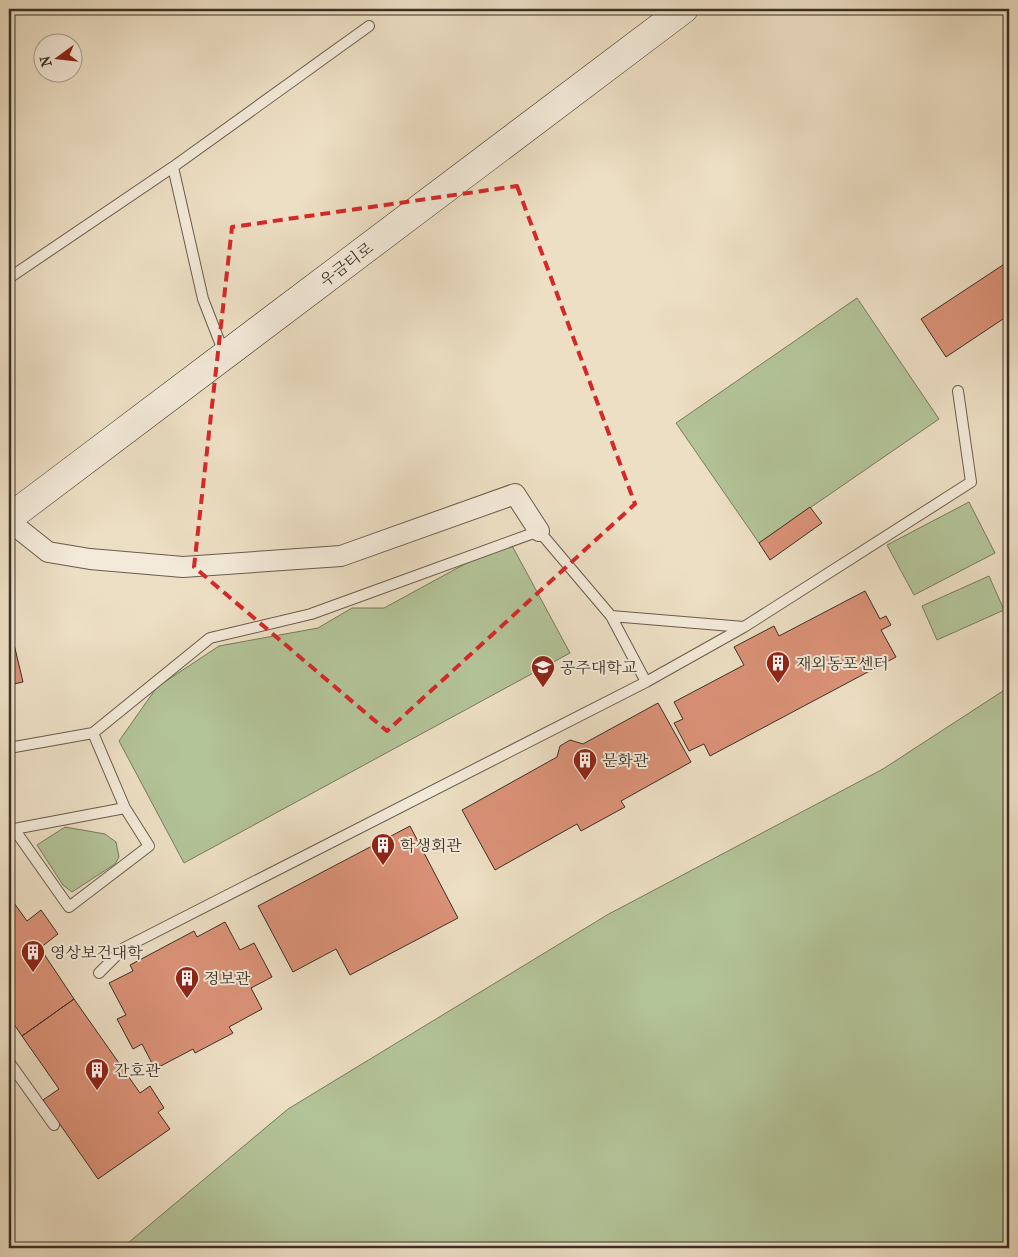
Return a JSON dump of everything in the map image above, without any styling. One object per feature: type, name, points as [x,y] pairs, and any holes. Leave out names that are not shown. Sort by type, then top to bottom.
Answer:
[{"type":"main road","name":"우금티로","points":[[9,520],[684,9]]},
{"type":"street","points":[[9,520],[48,552],[90,560],[183,567],[341,556],[515,494],[539,531]]},
{"type":"lane","points":[[9,278],[173,167],[369,26]]},
{"type":"lane","points":[[173,167],[204,299],[225,356]]},
{"type":"lane","points":[[99,973],[124,948],[646,682],[744,627],[971,482],[958,391]]},
{"type":"lane","points":[[9,748],[93,733],[210,638],[311,614],[539,531],[611,616],[646,682]]},
{"type":"lane","points":[[611,616],[744,627]]},
{"type":"lane","points":[[93,733],[125,808],[149,846],[69,907],[12,830],[125,808]]},
{"type":"lane","points":[[9,1062],[54,1125]]},
{"type":"highlighted area","points":[[517,186],[635,504],[387,731],[194,567],[232,227]]},
{"type":"green space","points":[[857,298],[939,419],[759,543],[676,423]]},
{"type":"green space","points":[[969,502],[995,553],[914,595],[887,545]]},
{"type":"green space","points":[[509,540],[570,653],[184,863],[119,741],[157,687],[219,646],[318,628],[352,608],[384,608]]},
{"type":"green space","points":[[989,576],[1004,610],[937,640],[922,606]]},
{"type":"green space","points":[[1009,687],[1009,1248],[122,1248],[288,1109],[607,915],[883,769]]},
{"type":"green space","points":[[65,827],[105,834],[116,842],[119,857],[115,864],[72,892],[63,885],[37,845]]},
{"type":"building","points":[[1009,261],[1009,315],[946,357],[921,319]]},
{"type":"building","points":[[810,507],[822,523],[770,560],[759,543]]},
{"type":"building","name":"재외동포센터","points":[[865,591],[880,619],[886,616],[891,625],[881,630],[896,657],[710,756],[704,744],[689,751],[674,723],[683,719],[674,702],[744,665],[734,647],[774,626],[779,636]]},
{"type":"building","points":[[13,640],[23,682],[9,685],[9,641]]},
{"type":"building","name":"문화관","points":[[658,703],[691,762],[621,801],[625,807],[581,831],[577,824],[495,870],[462,810],[557,757],[560,746],[570,740],[583,744]]},
{"type":"building","name":"학생회관","points":[[410,826],[458,918],[350,975],[336,949],[293,972],[258,906]]},
{"type":"building","name":"영상보건대학","points":[[9,896],[27,921],[41,910],[58,934],[40,948],[74,999],[22,1036],[9,1017]]},
{"type":"building","name":"정보관","points":[[225,922],[240,950],[254,943],[272,977],[251,988],[262,1009],[229,1027],[233,1033],[195,1053],[193,1049],[155,1069],[142,1044],[133,1049],[117,1019],[126,1015],[109,983],[133,971],[130,965],[194,931],[197,937]]},
{"type":"building","name":"간호관","points":[[74,999],[140,1093],[150,1086],[164,1108],[158,1112],[170,1129],[98,1179],[43,1100],[59,1089],[22,1036]]},
{"type":"place","name":"재외동포센터","points":[[778,684]]},
{"type":"place","name":"공주대학교","points":[[543,688]]},
{"type":"place","name":"문화관","points":[[585,781]]},
{"type":"place","name":"학생회관","points":[[383,866]]},
{"type":"place","name":"영상보건대학","points":[[33,973]]},
{"type":"place","name":"정보관","points":[[187,999]]},
{"type":"place","name":"간호관","points":[[97,1091]]}]
